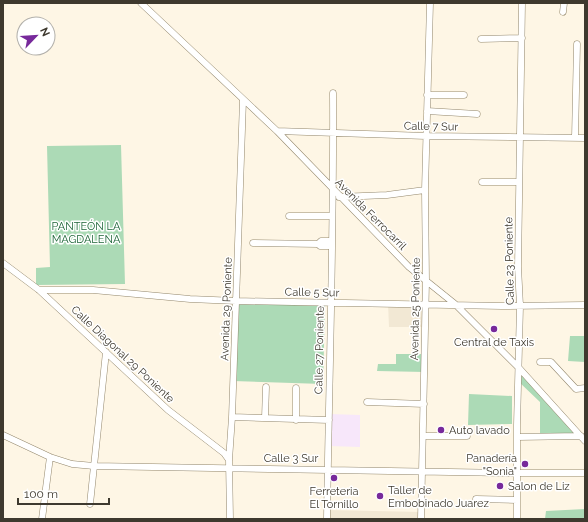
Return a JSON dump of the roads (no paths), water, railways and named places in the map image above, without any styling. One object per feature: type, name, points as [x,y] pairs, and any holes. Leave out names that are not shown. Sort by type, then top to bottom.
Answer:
[{"type":"street","name":"Avenida Ferrocarril","points":[[141,3],[277,132],[334,192],[426,281],[455,304],[518,368],[583,438]]},
{"type":"street","name":"Avenida 25 Poniente","points":[[421,519],[424,436],[426,281],[425,190],[430,3]]},
{"type":"street","name":"Calle 23 Poniente","points":[[517,519],[520,306],[518,267],[522,3]]},
{"type":"street","points":[[563,12],[564,3]]},
{"type":"street","points":[[481,39],[522,38]]},
{"type":"street","points":[[575,138],[577,44]]},
{"type":"street","name":"Calle 27 Poniente","points":[[327,519],[331,244],[334,192],[333,93]]},
{"type":"street","points":[[427,95],[464,96]]},
{"type":"street","name":"Avenida 29 Poniente","points":[[230,519],[229,460],[232,417],[243,100]]},
{"type":"street","points":[[427,111],[477,114]]},
{"type":"street","name":"Calle 7 Sur","points":[[277,132],[585,138]]},
{"type":"street","points":[[482,182],[519,182]]},
{"type":"street","points":[[339,197],[387,195],[425,190]]},
{"type":"street","points":[[289,216],[332,216]]},
{"type":"street","points":[[253,243],[318,244],[321,241],[331,244]]},
{"type":"street","name":"Calle Diagonal 29 Poniente","points":[[3,264],[39,290],[168,410],[224,453],[229,460]]},
{"type":"street","name":"Calle 5 Sur","points":[[39,290],[93,290],[190,299],[236,301],[520,306],[585,305]]},
{"type":"street","points":[[90,504],[106,352]]},
{"type":"street","points":[[540,362],[551,362],[576,389],[585,388]]},
{"type":"street","points":[[265,418],[266,387]]},
{"type":"street","points":[[296,388],[296,420]]},
{"type":"street","points":[[367,402],[424,404]]},
{"type":"street","points":[[232,417],[328,420]]},
{"type":"street","name":"Calle 3 Sur","points":[[3,435],[50,457],[72,464],[94,466],[585,473]]},
{"type":"street","points":[[424,436],[467,436]]},
{"type":"street","points":[[517,437],[583,438]]},
{"type":"street","points":[[42,519],[50,457]]},
{"type":"street","points":[[476,499],[517,500]]},
{"type":"place","name":"Central de Taxis","points":[[494,329]]},
{"type":"place","name":"Auto lavado","points":[[441,430]]},
{"type":"place","name":"Panadería \"Sonia\"","points":[[525,464]]},
{"type":"place","name":"Ferreteria El Tornillo","points":[[334,478]]},
{"type":"place","name":"Salon de Liz","points":[[500,486]]},
{"type":"place","name":"Taller de Embobinado Juarez","points":[[380,496]]},
{"type":"park label","name":"PANTEÓN LA MAGDALENA","points":[[86,232]]}]
